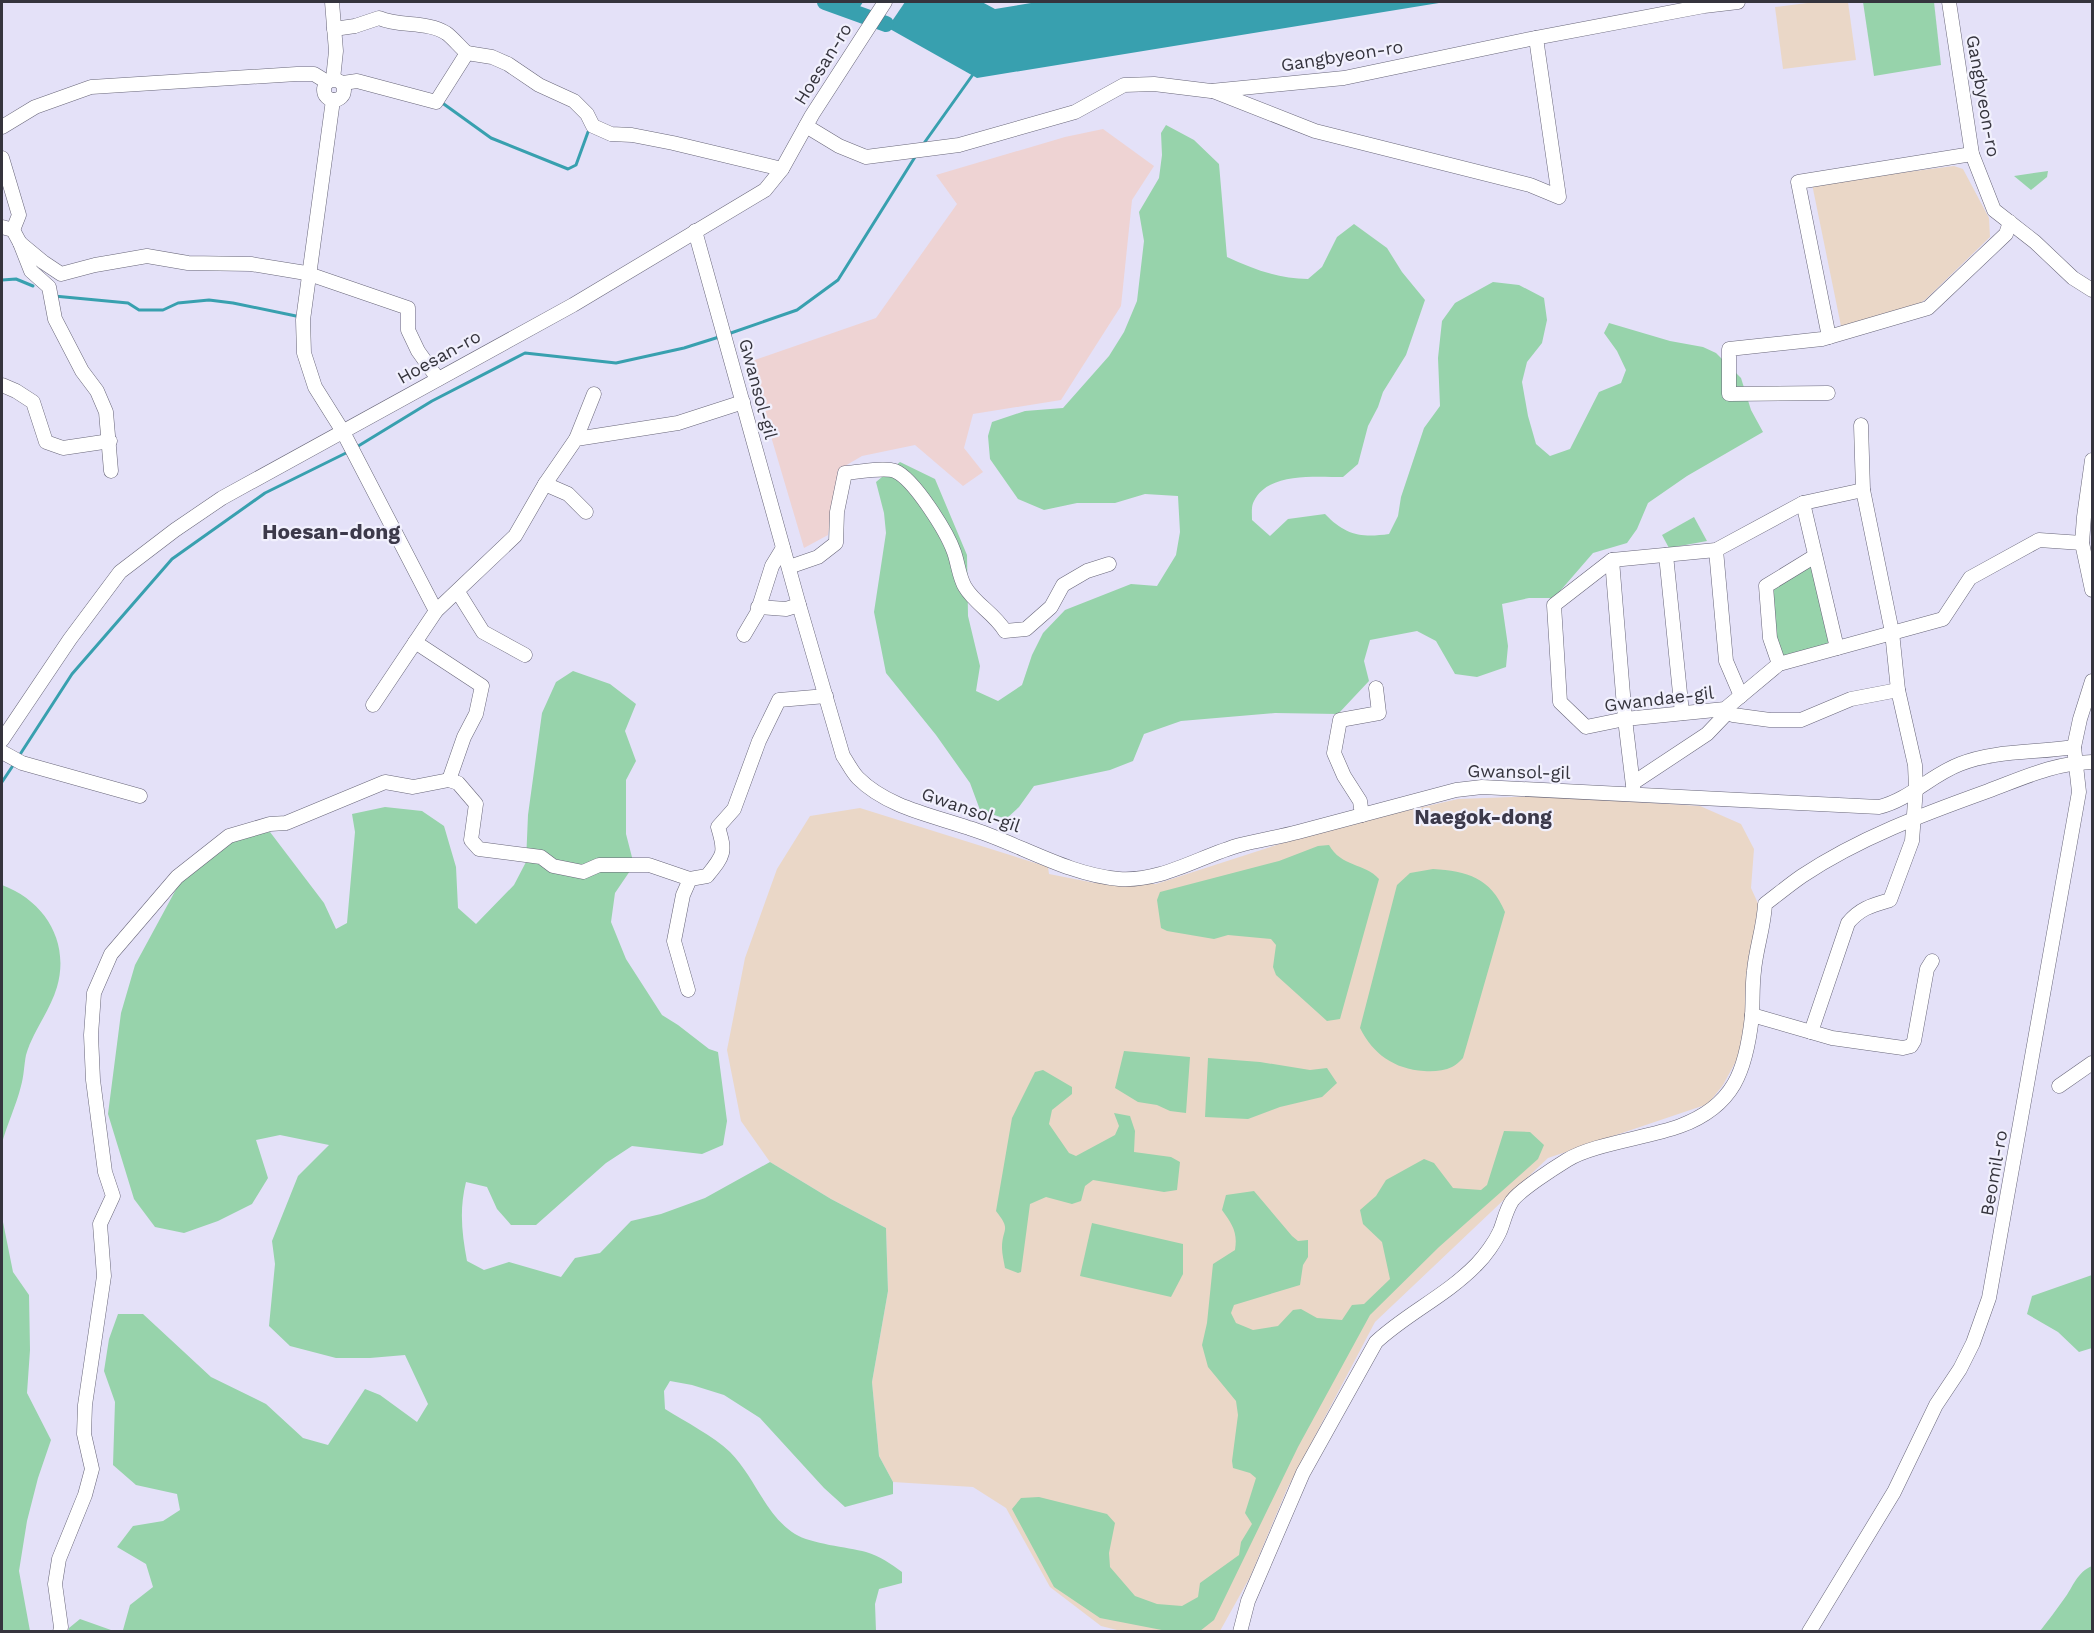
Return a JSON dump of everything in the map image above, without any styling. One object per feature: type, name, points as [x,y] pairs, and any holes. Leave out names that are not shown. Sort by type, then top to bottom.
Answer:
[{"type":"street","points":[[332,2],[336,51],[334,81],[324,91],[327,97],[333,100],[303,320],[304,353],[315,387],[342,430],[436,611]]},
{"type":"street","name":"Hoesan-ro","points":[[2,740],[70,639],[120,572],[174,530],[222,498],[342,430],[573,305],[765,190],[782,169],[809,120],[885,2]]},
{"type":"street","name":"Gangbyeon-ro","points":[[809,120],[838,146],[866,157],[898,153],[959,145],[1075,112],[1124,85],[1154,84],[1211,91],[1344,78],[1536,38],[1704,6],[1738,2]]},
{"type":"street","name":"Gangbyeon-ro","points":[[1949,2],[1972,154],[1994,210],[2035,242],[2073,278],[2092,291]]},
{"type":"street","points":[[334,29],[355,26],[379,18],[389,22],[433,28],[447,34],[467,53],[492,57],[508,64],[539,85],[574,101],[587,114],[593,126],[611,134],[632,135],[673,143],[782,169]]},
{"type":"street","points":[[1211,91],[1315,131],[1530,185],[1559,197],[1536,38]]},
{"type":"street","points":[[2,128],[35,107],[92,87],[297,74],[314,74],[334,81],[357,81],[436,102],[467,53]]},
{"type":"street","points":[[1829,337],[1798,182],[1972,154]]},
{"type":"street","points":[[2,158],[19,214],[7,228],[20,243],[61,274],[95,265],[147,256],[188,263],[251,264],[310,275],[408,308],[408,330],[418,351],[438,379]]},
{"type":"street","points":[[1828,393],[1729,394],[1729,349],[1829,337],[1928,308],[2006,234],[2010,222]]},
{"type":"street","name":"Gwansol-gil","points":[[695,231],[843,756],[856,776],[871,789],[887,800],[908,808],[979,831],[1089,874],[1119,879],[1141,878],[1186,866],[1239,845],[1456,790],[1482,787],[1634,788],[1879,807],[1893,804],[1957,765],[1976,758],[2074,747]]},
{"type":"street","points":[[20,243],[31,271],[49,287],[55,319],[82,371],[97,391],[106,412],[111,471]]},
{"type":"street","points":[[2,385],[33,402],[46,442],[63,448],[110,441]]},
{"type":"street","points":[[373,705],[436,611],[515,536],[545,484],[576,439],[594,394]]},
{"type":"street","points":[[576,439],[678,423],[743,402]]},
{"type":"street","points":[[1811,1032],[1848,923],[1855,913],[1867,906],[1890,900],[1912,841],[1915,818],[1915,765],[1898,690],[1892,632],[1863,490],[1861,425]]},
{"type":"street","points":[[2092,460],[2082,543],[2092,590]]},
{"type":"street","points":[[789,567],[818,557],[836,543],[837,512],[845,473],[894,471],[911,483],[942,527],[954,550],[963,584],[972,598],[997,619],[1005,631],[1026,629],[1051,607],[1063,585],[1087,571],[1109,564]]},
{"type":"street","points":[[545,484],[567,494],[586,512]]},
{"type":"street","points":[[1863,490],[1803,503],[1716,550],[1612,560],[1625,720],[1634,788],[1707,734],[1727,710],[1733,715],[1770,720],[1800,720],[1851,699],[1898,690]]},
{"type":"street","points":[[1803,503],[1837,648]]},
{"type":"street","name":"Gwandae-gil","points":[[1612,560],[1554,605],[1560,702],[1586,727],[1682,713],[1727,710],[1779,664],[1943,619],[1970,578],[2040,540],[2082,543]]},
{"type":"street","points":[[744,634],[758,607],[772,566],[783,548]]},
{"type":"street","points":[[1716,550],[1726,661],[1741,696]]},
{"type":"street","points":[[1666,555],[1682,713]]},
{"type":"street","points":[[1779,664],[1770,638],[1766,586],[1815,555]]},
{"type":"street","points":[[458,592],[483,632],[525,655]]},
{"type":"street","points":[[758,607],[786,609],[799,605]]},
{"type":"street","points":[[415,642],[482,686],[476,714],[464,737],[449,780]]},
{"type":"street","name":"Beomil-ro","points":[[1809,1632],[1894,1492],[1936,1405],[1960,1369],[1989,1298],[2078,801],[2074,747],[2092,681]]},
{"type":"street","points":[[1362,815],[1360,801],[1344,776],[1334,753],[1340,720],[1379,713],[1376,688]]},
{"type":"street","points":[[60,1632],[62,1628],[55,1584],[56,1575],[92,1469],[84,1434],[85,1405],[104,1276],[100,1224],[114,1196],[105,1172],[93,1080],[91,1035],[94,993],[111,954],[177,877],[229,836],[270,824],[286,823],[385,782],[413,787],[449,780],[458,783],[476,804],[471,840],[479,849],[541,857],[553,866],[583,872],[599,865],[649,865],[690,879],[707,876],[718,863],[724,848],[718,827],[734,809],[759,741],[779,700],[826,696]]},
{"type":"street","points":[[11,758],[140,796]]},
{"type":"street","points":[[1240,1632],[1248,1601],[1303,1473],[1376,1342],[1443,1294],[1478,1263],[1499,1233],[1514,1199],[1569,1159],[1598,1148],[1680,1126],[1704,1116],[1718,1106],[1742,1068],[1746,1056],[1752,1015],[1754,970],[1764,923],[1765,904],[1801,876],[1915,818],[2041,770],[2076,762],[2092,762]]},
{"type":"street","points":[[688,990],[674,941],[682,895],[690,879]]},
{"type":"street","points":[[1752,1015],[1832,1038],[1903,1048],[1911,1046],[1914,1041],[1927,969],[1932,962]]},
{"type":"street","points":[[2060,1086],[2092,1063]]},
{"type":"shaded area","points":[[1815,2],[1848,2],[1856,60],[1783,69],[1775,7]]},
{"type":"shaded area","points":[[1103,129],[1154,166],[1132,200],[1121,306],[1061,400],[973,414],[964,448],[983,472],[963,486],[915,445],[862,456],[838,470],[828,535],[804,548],[749,362],[876,318],[957,204],[936,175],[1065,137]]},
{"type":"shaded area","points":[[1954,166],[1963,169],[1989,218],[1990,237],[1926,299],[1911,310],[1850,330],[1841,326],[1812,184]]},
{"type":"shaded area","points":[[1539,796],[1700,806],[1741,824],[1754,849],[1751,888],[1761,910],[1741,1052],[1723,1085],[1708,1104],[1548,1158],[1375,1322],[1287,1489],[1250,1577],[1220,1631],[1121,1631],[1101,1626],[1050,1587],[1006,1508],[973,1487],[893,1482],[879,1456],[872,1382],[888,1291],[886,1228],[831,1199],[770,1162],[741,1121],[727,1050],[745,958],[777,869],[810,816],[860,808],[1048,867],[1049,874],[1095,883],[1156,884],[1326,829],[1458,799]]},
{"type":"green space","points":[[1863,2],[1934,2],[1941,65],[1874,76]]},
{"type":"green space","points":[[1166,125],[1194,140],[1219,164],[1227,257],[1266,272],[1308,279],[1322,267],[1337,237],[1354,224],[1387,248],[1402,272],[1425,300],[1406,355],[1383,392],[1368,426],[1358,464],[1343,477],[1293,478],[1270,485],[1261,492],[1253,503],[1252,520],[1270,536],[1288,519],[1325,514],[1347,531],[1370,536],[1389,534],[1398,516],[1401,497],[1424,428],[1440,406],[1438,358],[1442,321],[1455,303],[1493,282],[1519,285],[1544,298],[1547,320],[1542,343],[1527,362],[1522,382],[1536,444],[1550,456],[1570,449],[1599,392],[1621,383],[1626,370],[1617,351],[1604,333],[1609,323],[1670,341],[1703,347],[1716,353],[1741,378],[1751,410],[1763,432],[1687,476],[1648,503],[1637,529],[1627,543],[1593,553],[1554,598],[1529,598],[1502,604],[1508,646],[1506,667],[1477,677],[1455,674],[1436,641],[1417,631],[1370,640],[1364,661],[1369,681],[1338,714],[1275,713],[1181,721],[1144,734],[1133,761],[1110,770],[1034,786],[1019,807],[1006,819],[980,810],[970,783],[936,735],[886,673],[874,612],[886,533],[884,513],[876,482],[900,462],[935,479],[967,555],[968,616],[980,666],[976,691],[998,701],[1022,685],[1032,655],[1043,633],[1065,610],[1131,584],[1157,586],[1176,555],[1180,532],[1178,496],[1145,494],[1115,503],[1077,503],[1044,510],[1018,499],[990,459],[988,436],[992,422],[1025,411],[1063,408],[1109,356],[1124,332],[1137,301],[1144,241],[1139,212],[1159,178],[1162,155],[1161,133]]},
{"type":"green space","points":[[2048,171],[2047,177],[2031,190],[2014,176]]},
{"type":"green space","points":[[1694,517],[1707,541],[1669,548],[1662,535]]},
{"type":"green space","points":[[1815,556],[1837,648],[1779,664],[1766,586]]},
{"type":"green space","points":[[573,671],[610,684],[636,704],[625,731],[636,761],[626,780],[626,834],[634,865],[615,893],[611,922],[626,959],[662,1015],[709,1049],[718,1052],[727,1121],[723,1145],[702,1154],[632,1146],[606,1163],[536,1225],[511,1225],[497,1209],[487,1187],[466,1182],[462,1202],[462,1222],[467,1261],[484,1270],[509,1262],[561,1277],[575,1258],[600,1253],[631,1221],[661,1214],[705,1198],[770,1162],[831,1199],[886,1228],[888,1291],[872,1382],[879,1456],[893,1482],[893,1494],[845,1507],[824,1488],[760,1418],[724,1395],[692,1385],[670,1381],[664,1391],[665,1409],[708,1435],[730,1452],[776,1517],[785,1526],[795,1534],[810,1540],[876,1556],[902,1572],[902,1583],[879,1589],[875,1604],[876,1631],[68,1632],[69,1628],[80,1619],[111,1630],[123,1630],[130,1605],[153,1587],[146,1564],[117,1547],[133,1526],[163,1521],[180,1510],[177,1494],[136,1485],[113,1465],[115,1402],[104,1371],[109,1339],[118,1314],[143,1314],[211,1377],[266,1404],[303,1438],[328,1445],[365,1389],[380,1395],[417,1422],[428,1404],[405,1355],[336,1358],[290,1346],[269,1326],[275,1264],[272,1241],[298,1176],[329,1145],[280,1135],[256,1140],[268,1178],[252,1204],[218,1221],[184,1233],[155,1227],[134,1199],[108,1114],[121,1013],[135,965],[180,882],[205,856],[242,836],[270,832],[324,903],[336,929],[347,923],[355,832],[352,814],[385,807],[422,811],[444,826],[456,867],[458,908],[476,924],[514,885],[526,862],[528,815],[542,713],[556,682]]},
{"type":"green space","points":[[1329,845],[1340,857],[1367,870],[1379,879],[1340,1019],[1327,1021],[1276,975],[1273,967],[1276,945],[1271,939],[1228,935],[1214,939],[1161,928],[1157,900],[1160,892],[1279,861],[1318,846]]},
{"type":"green space","points":[[1433,869],[1457,872],[1485,884],[1493,891],[1505,912],[1463,1058],[1449,1068],[1431,1071],[1413,1070],[1394,1063],[1378,1053],[1360,1028],[1397,885],[1410,873]]},
{"type":"green space","points":[[2,885],[31,901],[42,912],[57,939],[60,970],[54,996],[26,1055],[17,1101],[2,1143]]},
{"type":"green space","points":[[1124,1051],[1190,1057],[1186,1113],[1138,1102],[1115,1088]]},
{"type":"green space","points":[[1208,1058],[1260,1062],[1310,1070],[1327,1068],[1337,1083],[1322,1097],[1280,1107],[1248,1119],[1205,1117]]},
{"type":"green space","points":[[1043,1070],[1072,1087],[1072,1094],[1052,1110],[1049,1124],[1069,1153],[1076,1156],[1115,1135],[1119,1126],[1114,1113],[1130,1116],[1135,1131],[1134,1152],[1171,1157],[1180,1162],[1177,1190],[1164,1192],[1093,1180],[1085,1186],[1081,1201],[1072,1204],[1046,1197],[1030,1204],[1021,1272],[1018,1273],[1005,1268],[1002,1241],[1005,1226],[996,1211],[1012,1118],[1035,1072]]},
{"type":"green space","points":[[1504,1131],[1530,1132],[1544,1145],[1538,1159],[1439,1247],[1370,1315],[1298,1447],[1214,1620],[1200,1631],[1172,1632],[1100,1618],[1054,1587],[1012,1509],[1021,1498],[1039,1497],[1107,1514],[1115,1523],[1109,1553],[1110,1567],[1135,1596],[1157,1604],[1182,1606],[1198,1597],[1200,1583],[1239,1555],[1241,1542],[1252,1524],[1245,1513],[1256,1478],[1250,1473],[1233,1468],[1238,1415],[1236,1401],[1208,1367],[1202,1345],[1207,1323],[1213,1264],[1235,1250],[1236,1238],[1222,1210],[1226,1195],[1254,1191],[1292,1236],[1298,1241],[1308,1240],[1308,1257],[1303,1265],[1300,1285],[1234,1305],[1231,1313],[1236,1323],[1253,1330],[1278,1326],[1293,1310],[1301,1309],[1317,1318],[1342,1320],[1352,1305],[1364,1304],[1390,1279],[1382,1242],[1363,1224],[1360,1210],[1376,1196],[1386,1180],[1424,1159],[1434,1163],[1453,1188],[1481,1190],[1487,1185]]},
{"type":"green space","points":[[2,1217],[13,1272],[29,1295],[30,1350],[27,1393],[51,1440],[27,1521],[19,1571],[30,1631],[2,1631]]},
{"type":"green space","points":[[1092,1223],[1183,1244],[1183,1274],[1171,1297],[1080,1276]]},
{"type":"green space","points":[[2092,1275],[2092,1348],[2079,1352],[2058,1332],[2027,1314],[2032,1296]]},
{"type":"green space","points":[[2092,1566],[2092,1631],[2040,1631],[2079,1576]]},
{"type":"water","points":[[842,2],[982,2],[995,9],[1037,2],[1445,2],[977,78]]},
{"type":"pier","points":[[863,2],[905,2],[886,30],[856,13]]},
{"type":"waterway","points":[[825,2],[886,24]]},
{"type":"waterway","points":[[922,146],[974,73]]},
{"type":"waterway","points":[[441,102],[491,138],[568,169],[576,165],[588,132]]},
{"type":"waterway","points":[[728,334],[797,310],[838,280],[915,157]]},
{"type":"waterway","points":[[2,280],[16,279],[33,286]]},
{"type":"waterway","points":[[54,296],[128,303],[139,310],[163,310],[178,303],[209,300],[296,316]]},
{"type":"waterway","points":[[355,448],[432,401],[525,353],[616,363],[684,348],[719,337]]},
{"type":"waterway","points":[[19,756],[72,674],[172,559],[265,493],[350,451]]},
{"type":"waterway","points":[[2,782],[14,764]]},
{"type":"district","name":"Hoesan-dong","points":[[331,532]]},
{"type":"district","name":"Naegok-dong","points":[[1483,817]]}]
